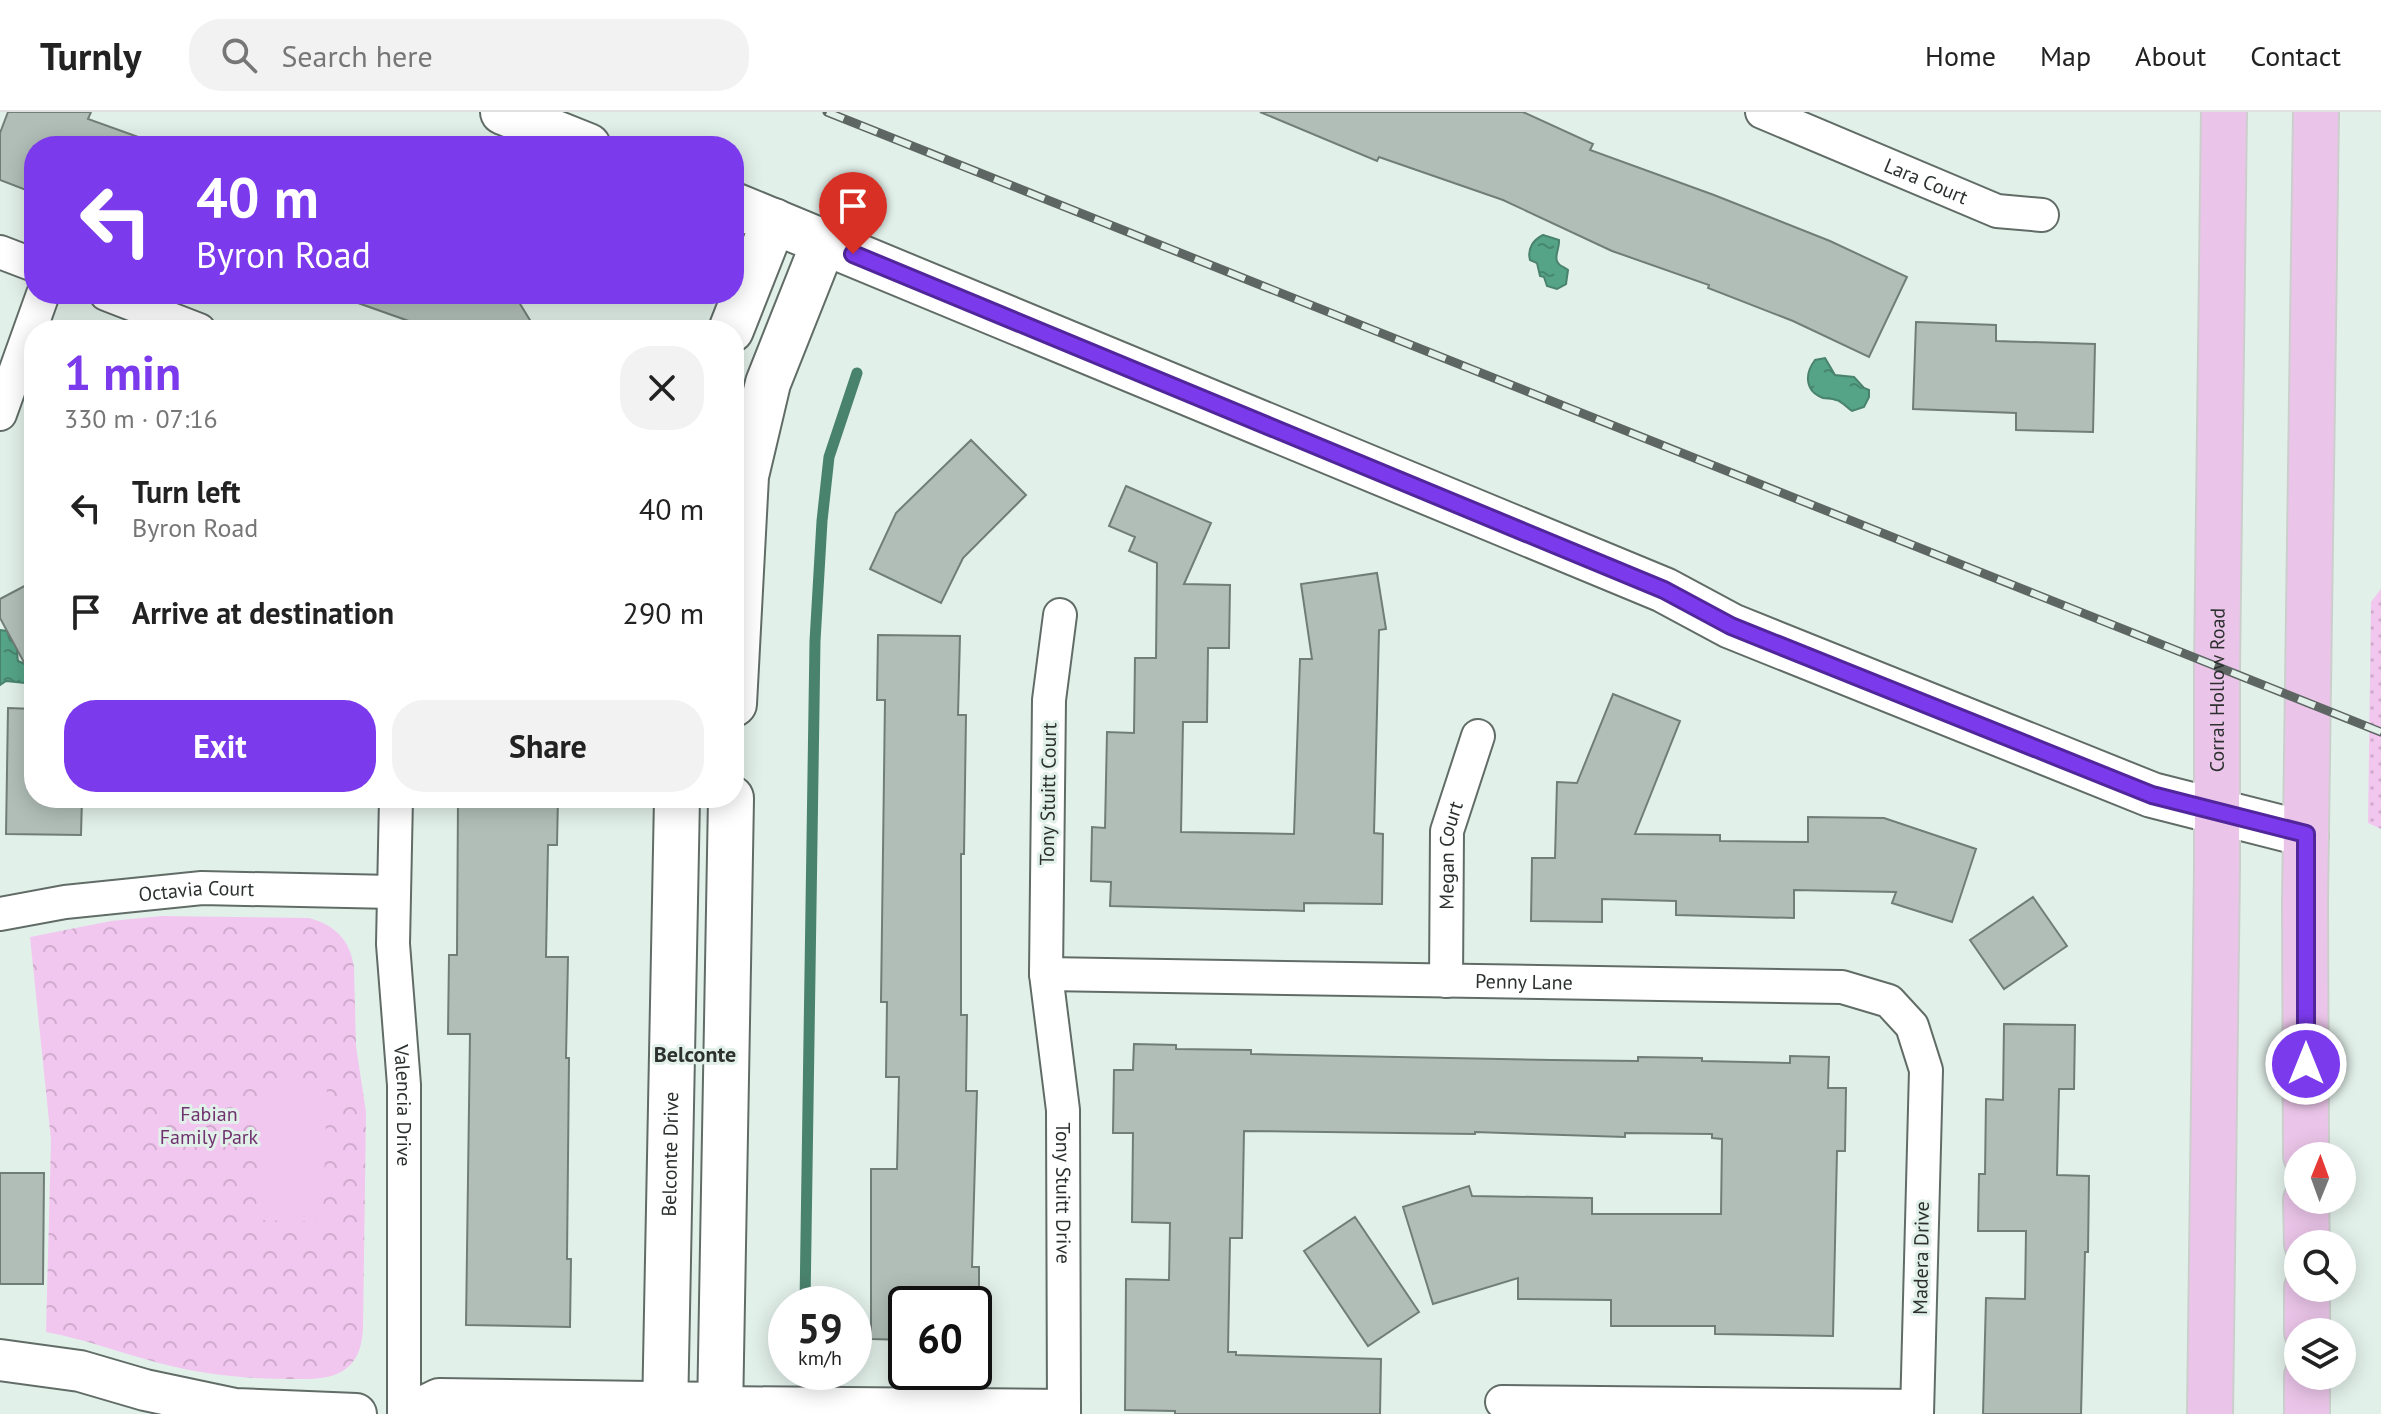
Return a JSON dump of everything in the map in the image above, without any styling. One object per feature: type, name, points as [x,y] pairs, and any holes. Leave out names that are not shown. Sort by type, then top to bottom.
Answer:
[{"type":"main road","points":[[503,112],[563,136]]},
{"type":"main road","name":"Corral Hollow Road","points":[[2210,1414],[2224,112]]},
{"type":"main road","points":[[2306,1142],[2306,834],[2316,112]]},
{"type":"main road","points":[[744,209],[1664,590],[1731,626],[2152,795],[2306,834]]},
{"type":"main road","points":[[744,297],[774,221]]},
{"type":"main road","points":[[744,514],[746,476],[768,383],[824,242]]},
{"type":"main road","name":"Belconte Drive","points":[[666,1408],[677,808]]},
{"type":"main road","points":[[720,1408],[731,808]]},
{"type":"main road","points":[[2307,1390],[2307,1414]]},
{"type":"street","name":"Lara Court","points":[[1762,112],[1818,122],[1997,211],[2042,215]]},
{"type":"street","points":[[0,252],[24,261]]},
{"type":"street","points":[[132,304],[173,320]]},
{"type":"street","points":[[0,414],[24,347]]},
{"type":"street","name":"Tony Stuitt Court","points":[[1046,974],[1049,700],[1060,615]]},
{"type":"street","name":"Megan Court","points":[[1446,981],[1447,831],[1478,736]]},
{"type":"street","name":"Valencia Drive","points":[[396,808],[393,944],[404,1085],[406,1414]]},
{"type":"street","name":"Octavia Court","points":[[0,914],[65,902],[202,888],[393,892]]},
{"type":"street","name":"Penny Lane","points":[[1046,974],[1842,987],[1889,1001],[1912,1026],[1926,1070],[1925,1101]]},
{"type":"street","name":"Tony Stuitt Drive","points":[[1046,974],[1063,1110],[1064,1410]]},
{"type":"street","name":"Madera Drive","points":[[1917,1410],[1925,1101]]},
{"type":"street","points":[[0,1360],[80,1371],[145,1390],[235,1409],[356,1414]]},
{"type":"street","points":[[406,1414],[439,1399],[666,1408],[1064,1410]]},
{"type":"street","points":[[1502,1402],[1917,1410]]},
{"type":"green space","points":[[2381,589],[2381,829],[2368,823],[2371,602]]},
{"type":"green space","name":"Fabian Family Park","points":[[162,916],[309,918],[334,929],[349,949],[354,967],[356,1046],[366,1112],[363,1329],[361,1345],[354,1360],[335,1375],[315,1379],[277,1379],[209,1373],[159,1363],[46,1332],[51,1140],[30,937],[111,921]]},
{"type":"green space","points":[[260,1079],[327,1081],[323,1222],[256,1220]]},
{"type":"water","points":[[1543,235],[1559,240],[1557,260],[1568,270],[1566,284],[1557,289],[1547,286],[1544,277],[1540,276],[1537,263],[1530,260],[1532,245]]},
{"type":"water","points":[[1825,358],[1835,375],[1854,377],[1869,390],[1864,407],[1852,411],[1838,401],[1823,398],[1812,391],[1808,381],[1809,370],[1815,360]]},
{"type":"water","points":[[0,630],[7,631],[16,646],[18,661],[24,664],[24,683],[6,681],[0,685]]},
{"type":"building","points":[[8,112],[91,112],[88,119],[135,136],[24,136],[24,189],[0,180],[0,133]]},
{"type":"building","points":[[1260,112],[1523,112],[1593,144],[1590,150],[1830,241],[1907,277],[1869,357],[1793,321],[1708,288],[1709,285],[1612,251],[1503,200],[1379,157],[1377,161]]},
{"type":"building","points":[[361,304],[520,304],[530,320],[406,320]]},
{"type":"building","points":[[1916,322],[1996,325],[1996,341],[2095,344],[2093,432],[2016,430],[2016,413],[1913,409]]},
{"type":"building","points":[[971,440],[1026,495],[963,558],[941,603],[870,569],[896,513]]},
{"type":"building","points":[[1126,486],[1211,523],[1184,584],[1230,585],[1229,648],[1208,648],[1207,722],[1183,722],[1181,832],[1294,834],[1300,659],[1312,659],[1301,584],[1377,573],[1386,629],[1379,630],[1374,833],[1383,834],[1382,904],[1304,903],[1304,911],[1110,906],[1111,882],[1091,881],[1092,827],[1105,828],[1107,732],[1134,733],[1135,658],[1156,658],[1157,563],[1129,551],[1135,537],[1109,526]]},
{"type":"building","points":[[24,586],[24,662],[0,618],[0,599]]},
{"type":"building","points":[[878,635],[960,636],[958,715],[966,715],[964,854],[961,854],[961,1015],[967,1015],[966,1091],[977,1091],[972,1267],[979,1267],[979,1286],[888,1286],[888,1339],[872,1339],[871,1286],[871,1169],[897,1169],[899,1077],[886,1077],[887,1002],[881,1002],[885,700],[877,700]]},
{"type":"building","points":[[1613,694],[1680,721],[1635,834],[1720,835],[1720,841],[1808,842],[1808,817],[1884,818],[1976,849],[1952,922],[1892,903],[1896,892],[1794,890],[1794,918],[1676,915],[1676,901],[1602,899],[1602,922],[1531,921],[1532,858],[1555,858],[1557,782],[1577,783]]},
{"type":"building","points":[[8,708],[24,709],[24,808],[82,808],[81,835],[6,834]]},
{"type":"building","points":[[458,808],[558,808],[557,845],[548,845],[546,957],[568,957],[567,1259],[571,1259],[570,1327],[466,1325],[470,1034],[448,1034],[449,955],[457,955]]},
{"type":"building","points":[[2033,897],[2067,946],[2004,989],[1970,940]]},
{"type":"building","points":[[2004,1024],[2075,1025],[2074,1089],[2059,1089],[2057,1175],[2089,1176],[2081,1414],[1983,1414],[1986,1298],[2025,1299],[2026,1231],[1978,1231],[1979,1174],[1985,1174],[1986,1099],[2003,1100]]},
{"type":"building","points":[[1134,1044],[1176,1045],[1176,1049],[1251,1050],[1251,1054],[1552,1060],[1638,1061],[1638,1057],[1790,1063],[1790,1056],[1829,1057],[1828,1088],[1846,1088],[1845,1151],[1837,1151],[1833,1336],[1715,1334],[1715,1326],[1611,1326],[1611,1300],[1518,1299],[1518,1278],[1433,1304],[1403,1207],[1469,1186],[1472,1196],[1592,1198],[1592,1214],[1721,1214],[1722,1139],[1712,1138],[1712,1134],[1625,1133],[1625,1137],[1475,1132],[1244,1131],[1242,1238],[1230,1238],[1228,1352],[1236,1352],[1236,1355],[1381,1359],[1380,1414],[1175,1414],[1175,1411],[1125,1410],[1126,1279],[1169,1280],[1170,1223],[1132,1222],[1133,1133],[1113,1133],[1114,1070],[1133,1070]]},
{"type":"building","points":[[0,1173],[44,1173],[43,1284],[0,1284]]},
{"type":"building","points":[[1355,1217],[1419,1312],[1368,1346],[1304,1251]]},
{"type":"waterway","points":[[805,1286],[815,641],[829,457],[857,373]]},
{"type":"railway","points":[[827,112],[2381,732]]},
{"type":"district","name":"Belconte","points":[[695,1054]]},
{"type":"route","points":[[853,254],[1664,590],[1731,626],[2152,795],[2306,834],[2306,1064]]}]
